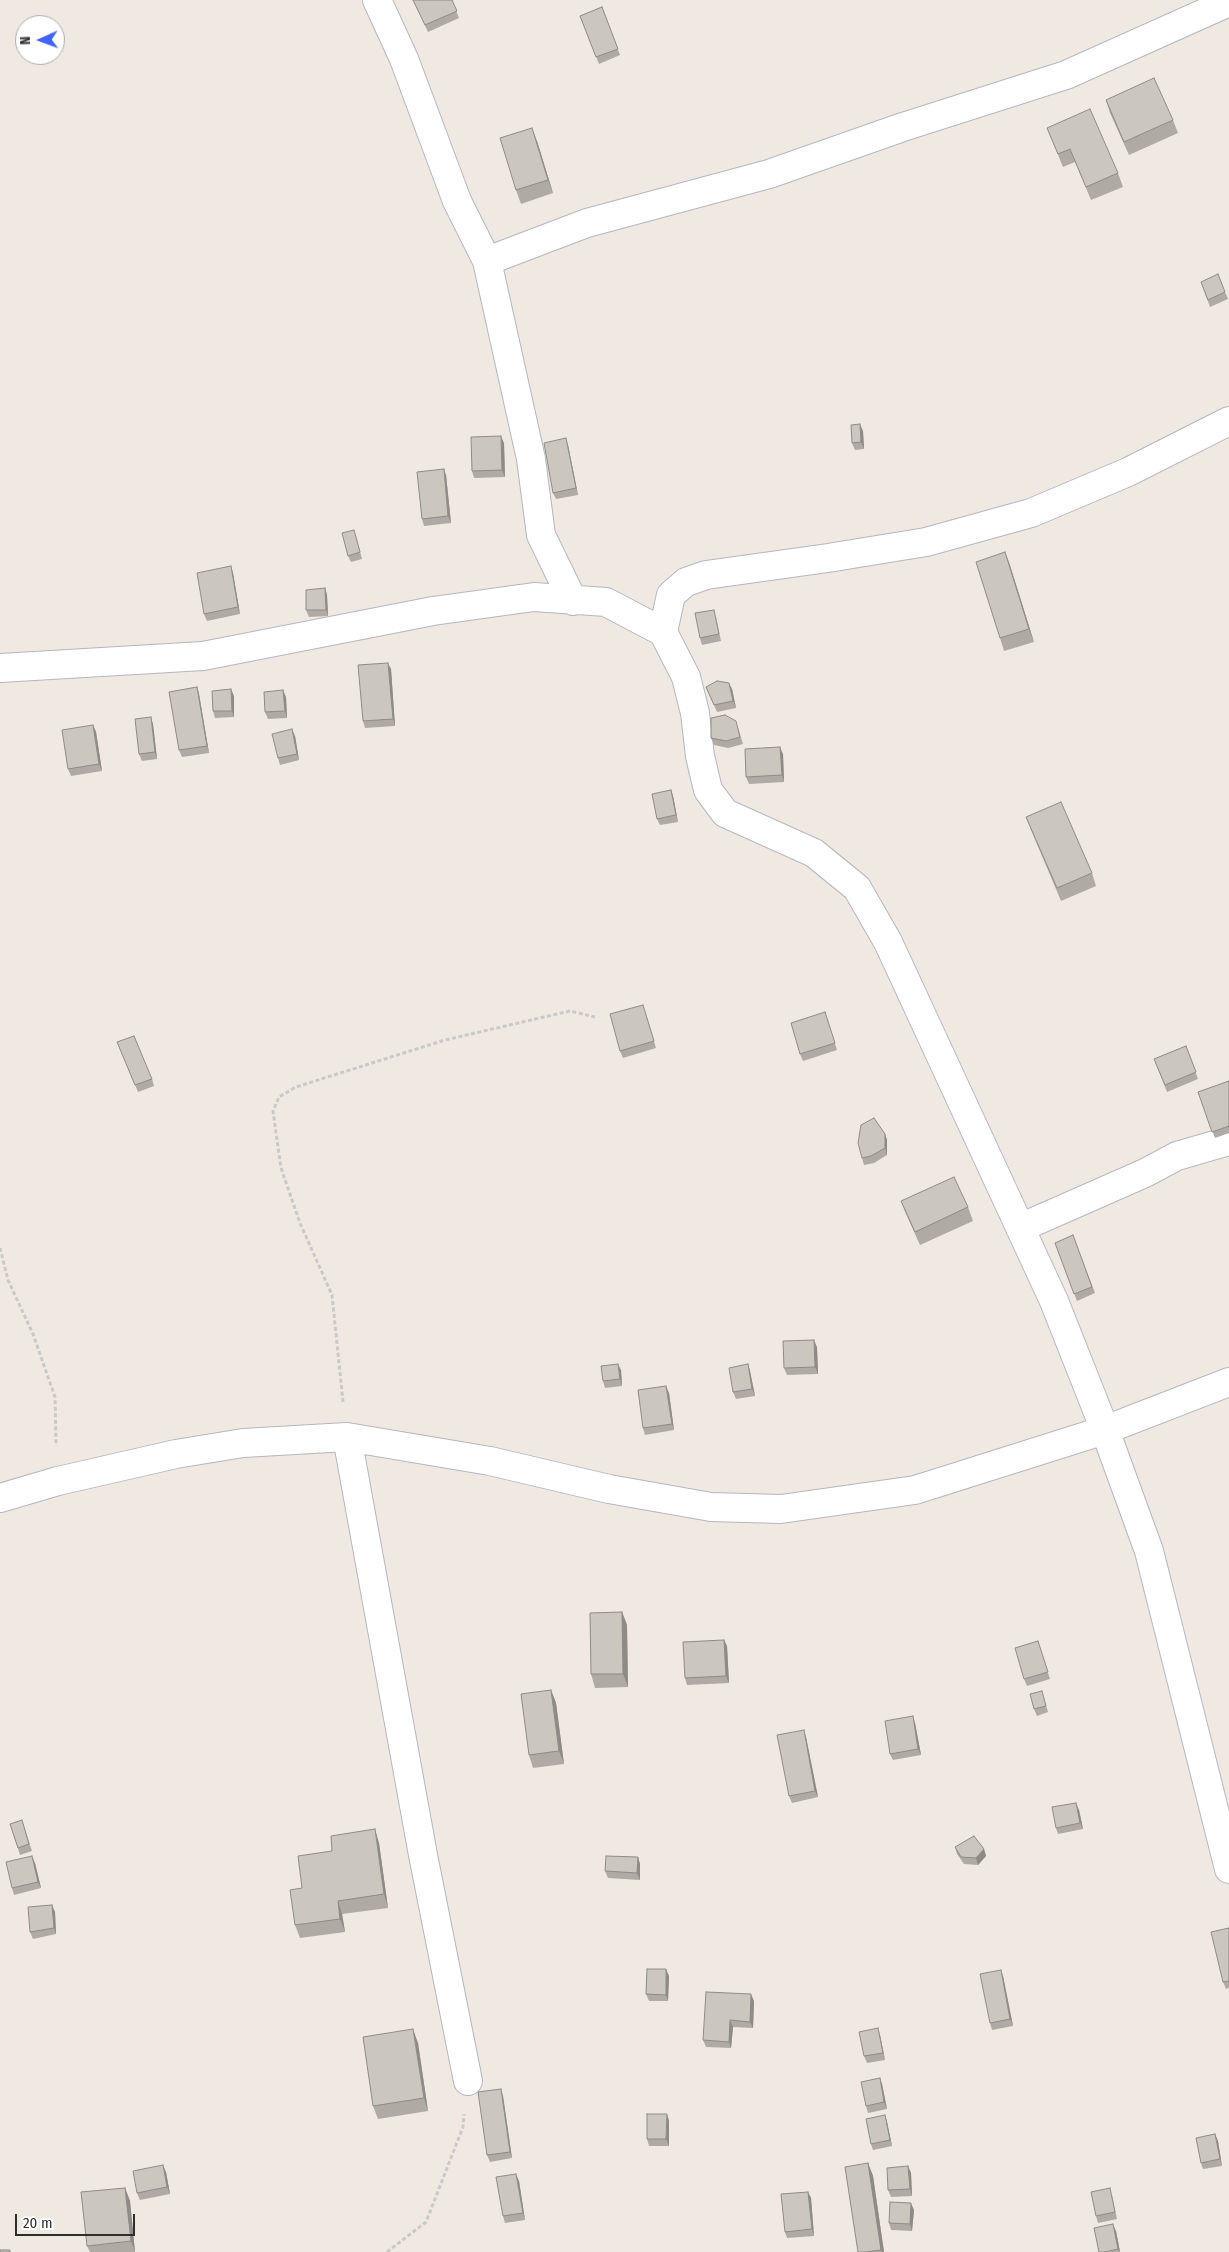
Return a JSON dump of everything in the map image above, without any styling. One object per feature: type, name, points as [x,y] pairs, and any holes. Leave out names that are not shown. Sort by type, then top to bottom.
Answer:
[{"type":"street","points":[[377,0],[404,59],[457,201],[487,261],[531,458],[541,535],[573,600]]},
{"type":"street","points":[[487,261],[587,223],[769,174],[912,124],[1066,75],[1229,2]]},
{"type":"street","points":[[663,632],[672,595],[686,582],[706,575],[926,542],[1031,513],[1128,472],[1229,421]]},
{"type":"street","points":[[0,668],[203,656],[433,611],[534,597],[606,602],[663,632],[686,677],[695,713],[700,756],[708,790],[725,813],[814,853],[858,888],[888,942],[1054,1302],[1105,1430],[1149,1551],[1229,1869]]},
{"type":"street","points":[[1020,1228],[1145,1173],[1177,1156],[1229,1141]]},
{"type":"street","points":[[0,1498],[58,1481],[176,1454],[243,1444],[347,1437],[490,1461],[609,1489],[711,1508],[781,1509],[915,1490],[1105,1430],[1229,1382]]},
{"type":"street","points":[[347,1437],[423,1855],[468,2082]]},
{"type":"path","points":[[347,1437],[332,1296],[300,1223],[281,1168],[273,1111],[279,1097],[296,1087],[445,1040],[570,1011],[595,1017]]},
{"type":"path","points":[[0,1248],[8,1280],[33,1334],[55,1397],[58,1481]]},
{"type":"path","points":[[387,2252],[426,2222],[463,2127],[468,2082]]},
{"type":"building","points":[[413,0],[452,0],[457,11],[425,25]]},
{"type":"building","points":[[602,7],[618,49],[596,57],[580,16]]},
{"type":"building","points":[[1154,78],[1173,120],[1124,142],[1106,100]]},
{"type":"building","points":[[1090,109],[1118,173],[1086,187],[1070,149],[1058,154],[1047,128]]},
{"type":"building","points":[[532,128],[548,180],[516,190],[500,138]]},
{"type":"building","points":[[1218,274],[1225,292],[1208,300],[1201,282]]},
{"type":"building","points":[[860,424],[861,442],[852,443],[851,425]]},
{"type":"building","points":[[501,436],[502,470],[472,471],[471,437]]},
{"type":"building","points":[[566,438],[576,488],[553,493],[544,443]]},
{"type":"building","points":[[444,469],[448,516],[422,519],[417,472]]},
{"type":"building","points":[[354,530],[360,552],[348,556],[342,533]]},
{"type":"building","points":[[1005,552],[1029,629],[1000,638],[976,562]]},
{"type":"building","points":[[231,566],[238,607],[204,614],[197,573]]},
{"type":"building","points":[[325,588],[326,610],[306,610],[306,590]]},
{"type":"building","points":[[714,610],[719,634],[700,638],[695,613]]},
{"type":"building","points":[[388,663],[393,719],[363,721],[358,665]]},
{"type":"building","points":[[717,681],[729,683],[733,701],[714,705],[706,687]]},
{"type":"building","points":[[197,687],[207,746],[179,750],[169,692]]},
{"type":"building","points":[[231,689],[232,711],[213,711],[212,691]]},
{"type":"building","points":[[283,690],[285,711],[265,712],[264,692]]},
{"type":"building","points":[[725,715],[736,721],[740,737],[726,741],[711,738],[711,718]]},
{"type":"building","points":[[151,717],[155,752],[139,754],[135,719]]},
{"type":"building","points":[[93,725],[99,764],[68,769],[62,730]]},
{"type":"building","points":[[292,729],[297,754],[278,758],[272,734]]},
{"type":"building","points":[[780,747],[782,775],[746,777],[745,749]]},
{"type":"building","points":[[671,790],[676,815],[657,819],[652,794]]},
{"type":"building","points":[[1061,802],[1092,873],[1057,888],[1026,817]]},
{"type":"building","points":[[643,1005],[654,1041],[620,1051],[610,1014]]},
{"type":"building","points":[[825,1012],[835,1043],[800,1054],[791,1023]]},
{"type":"building","points":[[134,1036],[152,1079],[135,1085],[117,1042]]},
{"type":"building","points":[[1186,1046],[1196,1072],[1165,1085],[1154,1059]]},
{"type":"building","points":[[1229,1081],[1229,1126],[1212,1132],[1198,1092]]},
{"type":"building","points":[[874,1118],[885,1134],[885,1148],[871,1156],[862,1158],[858,1143],[861,1125]]},
{"type":"building","points":[[954,1177],[968,1207],[915,1232],[901,1201]]},
{"type":"building","points":[[1073,1235],[1092,1287],[1074,1294],[1055,1243]]},
{"type":"building","points":[[814,1340],[815,1367],[784,1368],[783,1341]]},
{"type":"building","points":[[618,1364],[620,1379],[603,1381],[601,1366]]},
{"type":"building","points":[[748,1364],[752,1389],[733,1392],[729,1368]]},
{"type":"building","points":[[666,1386],[672,1424],[643,1428],[638,1390]]},
{"type":"building","points":[[622,1612],[623,1674],[591,1674],[590,1613]]},
{"type":"building","points":[[724,1640],[726,1676],[685,1678],[683,1642]]},
{"type":"building","points":[[1038,1641],[1048,1672],[1024,1679],[1015,1648]]},
{"type":"building","points":[[551,1690],[559,1751],[529,1755],[521,1694]]},
{"type":"building","points":[[1042,1691],[1046,1706],[1034,1709],[1030,1694]]},
{"type":"building","points":[[913,1716],[918,1749],[890,1754],[885,1721]]},
{"type":"building","points":[[804,1730],[815,1791],[789,1796],[777,1735]]},
{"type":"building","points":[[1076,1803],[1080,1823],[1056,1828],[1052,1807]]},
{"type":"building","points":[[22,1820],[29,1844],[18,1848],[10,1824]]},
{"type":"building","points":[[375,1829],[384,1894],[338,1901],[340,1919],[295,1925],[290,1890],[302,1888],[298,1856],[332,1851],[331,1836]]},
{"type":"building","points":[[974,1836],[984,1849],[976,1858],[961,1857],[955,1847]]},
{"type":"building","points":[[32,1856],[38,1882],[12,1888],[6,1862]]},
{"type":"building","points":[[606,1856],[638,1857],[637,1873],[605,1871]]},
{"type":"building","points":[[52,1905],[54,1928],[30,1932],[28,1907]]},
{"type":"building","points":[[1229,1928],[1229,1981],[1223,1982],[1211,1932]]},
{"type":"building","points":[[647,1969],[666,1969],[666,1995],[646,1994]]},
{"type":"building","points":[[1001,1970],[1010,2019],[990,2023],[980,1974]]},
{"type":"building","points":[[706,1992],[751,1994],[750,2022],[730,2020],[729,2042],[703,2040]]},
{"type":"building","points":[[878,2028],[883,2053],[864,2056],[859,2032]]},
{"type":"building","points":[[413,2029],[424,2098],[373,2106],[363,2037]]},
{"type":"building","points":[[880,2078],[884,2102],[866,2106],[861,2082]]},
{"type":"building","points":[[501,2089],[510,2152],[487,2155],[478,2092]]},
{"type":"building","points":[[647,2114],[667,2114],[666,2139],[647,2139]]},
{"type":"building","points":[[885,2115],[890,2140],[871,2144],[866,2119]]},
{"type":"building","points":[[1215,2134],[1220,2159],[1201,2163],[1196,2138]]},
{"type":"building","points":[[868,2163],[881,2250],[858,2252],[845,2167]]},
{"type":"building","points":[[163,2165],[167,2187],[137,2193],[133,2171]]},
{"type":"building","points":[[908,2166],[910,2189],[888,2190],[887,2168]]},
{"type":"building","points":[[516,2174],[523,2213],[503,2216],[496,2177]]},
{"type":"building","points":[[125,2188],[131,2241],[87,2246],[81,2192]]},
{"type":"building","points":[[1110,2188],[1115,2212],[1096,2216],[1091,2192]]},
{"type":"building","points":[[808,2192],[812,2229],[785,2232],[781,2194]]},
{"type":"building","points":[[890,2202],[911,2203],[910,2224],[889,2223]]},
{"type":"building","points":[[1113,2224],[1118,2249],[1099,2252],[1094,2228]]},
{"type":"building","points":[[0,2250],[10,2250],[10,2252],[0,2252]]}]
